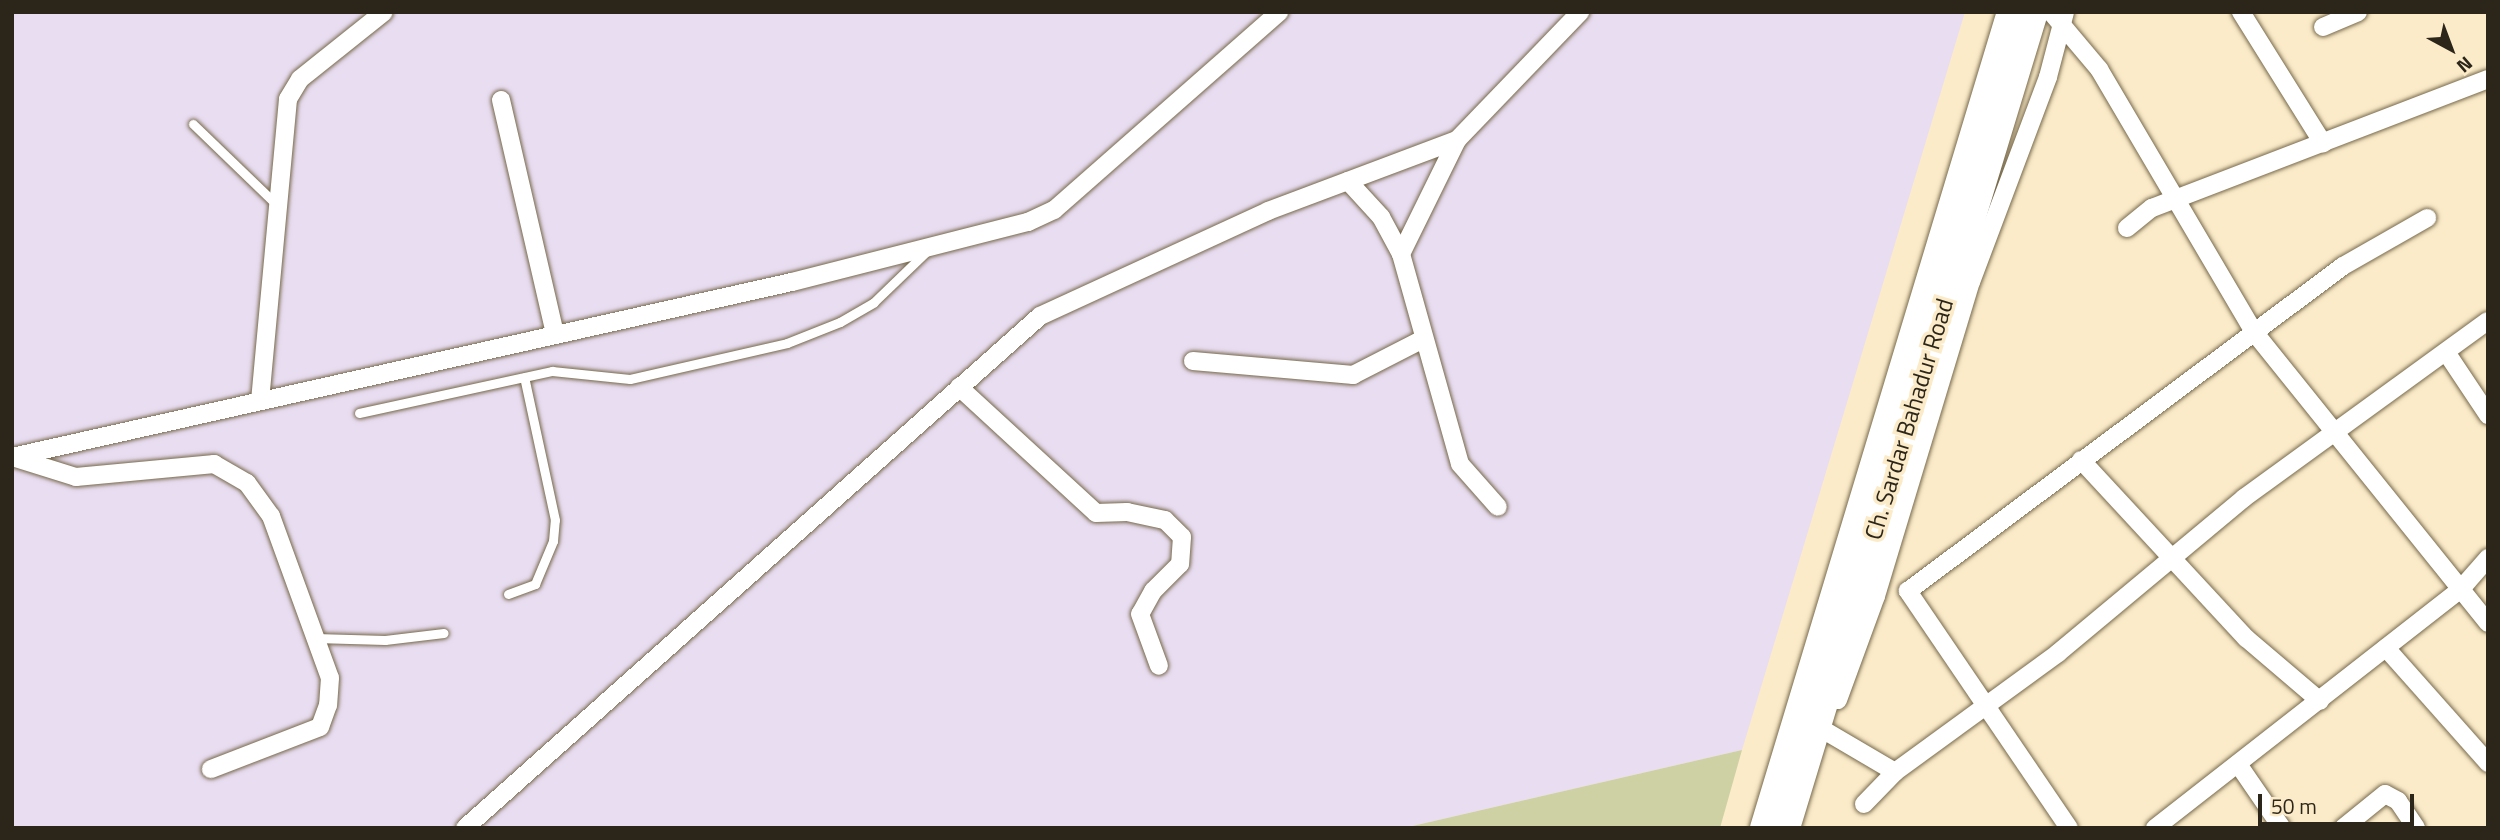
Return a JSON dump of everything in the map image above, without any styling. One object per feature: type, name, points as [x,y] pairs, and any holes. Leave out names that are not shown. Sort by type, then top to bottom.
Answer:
[{"type":"main road","name":"Ch. Sardar Bahadur Road","points":[[1763,828],[2010,12]]},
{"type":"main road","name":"Ch. Sardar Bahadur Road","points":[[1787,828],[2035,12]]},
{"type":"street","points":[[260,401],[288,99],[300,79],[384,12]]},
{"type":"street","points":[[12,457],[930,247],[1054,210],[1279,12]]},
{"type":"street","points":[[1401,254],[1457,140],[1580,12]]},
{"type":"street","points":[[2241,12],[2323,143]]},
{"type":"street","points":[[2323,27],[2358,12]]},
{"type":"street","points":[[1787,828],[1827,732],[1876,596],[1971,282],[2048,77],[2059,16]]},
{"type":"street","points":[[2059,16],[2099,69],[2254,332],[2488,623]]},
{"type":"street","points":[[2127,228],[2152,208],[2175,202],[2488,79]]},
{"type":"street","points":[[501,100],[555,334]]},
{"type":"street","points":[[465,828],[1040,316],[1268,211],[1457,140]]},
{"type":"street","points":[[1348,181],[1381,217],[1401,254],[1460,464],[1497,507]]},
{"type":"street","points":[[1876,596],[1908,591],[2343,266],[2427,218]]},
{"type":"street","points":[[1864,804],[1895,772],[1985,706],[2336,431],[2488,321]]},
{"type":"street","points":[[1193,361],[1353,375],[1423,339]]},
{"type":"street","points":[[2446,352],[2488,415]]},
{"type":"street","points":[[959,387],[1096,513],[1127,512],[1165,520],[1182,537],[1180,564],[1153,591],[1140,614],[1159,666]]},
{"type":"street","points":[[12,457],[76,477],[214,464],[247,483],[271,516],[330,678],[320,726],[211,769]]},
{"type":"street","points":[[2081,460],[2246,638],[2320,701]]},
{"type":"street","points":[[2155,828],[2460,590],[2488,558]]},
{"type":"street","points":[[1908,591],[2068,828]]},
{"type":"street","points":[[2386,648],[2488,763]]},
{"type":"street","points":[[1827,732],[1895,772]]},
{"type":"street","points":[[2238,764],[2282,828]]},
{"type":"street","points":[[2343,828],[2385,793],[2398,801],[2416,828]]},
{"type":"lane","points":[[193,124],[279,207]]},
{"type":"lane","points":[[359,413],[552,371],[630,379],[787,343],[841,323],[874,302],[930,247]]},
{"type":"lane","points":[[508,594],[535,584],[553,541],[555,520],[524,377]]},
{"type":"lane","points":[[315,638],[385,640],[444,633]]},
{"type":"shaded area","points":[[12,12],[1965,12],[1742,750],[1404,828],[12,828]]},
{"type":"green space","points":[[1742,750],[1720,828],[1404,828]]}]
